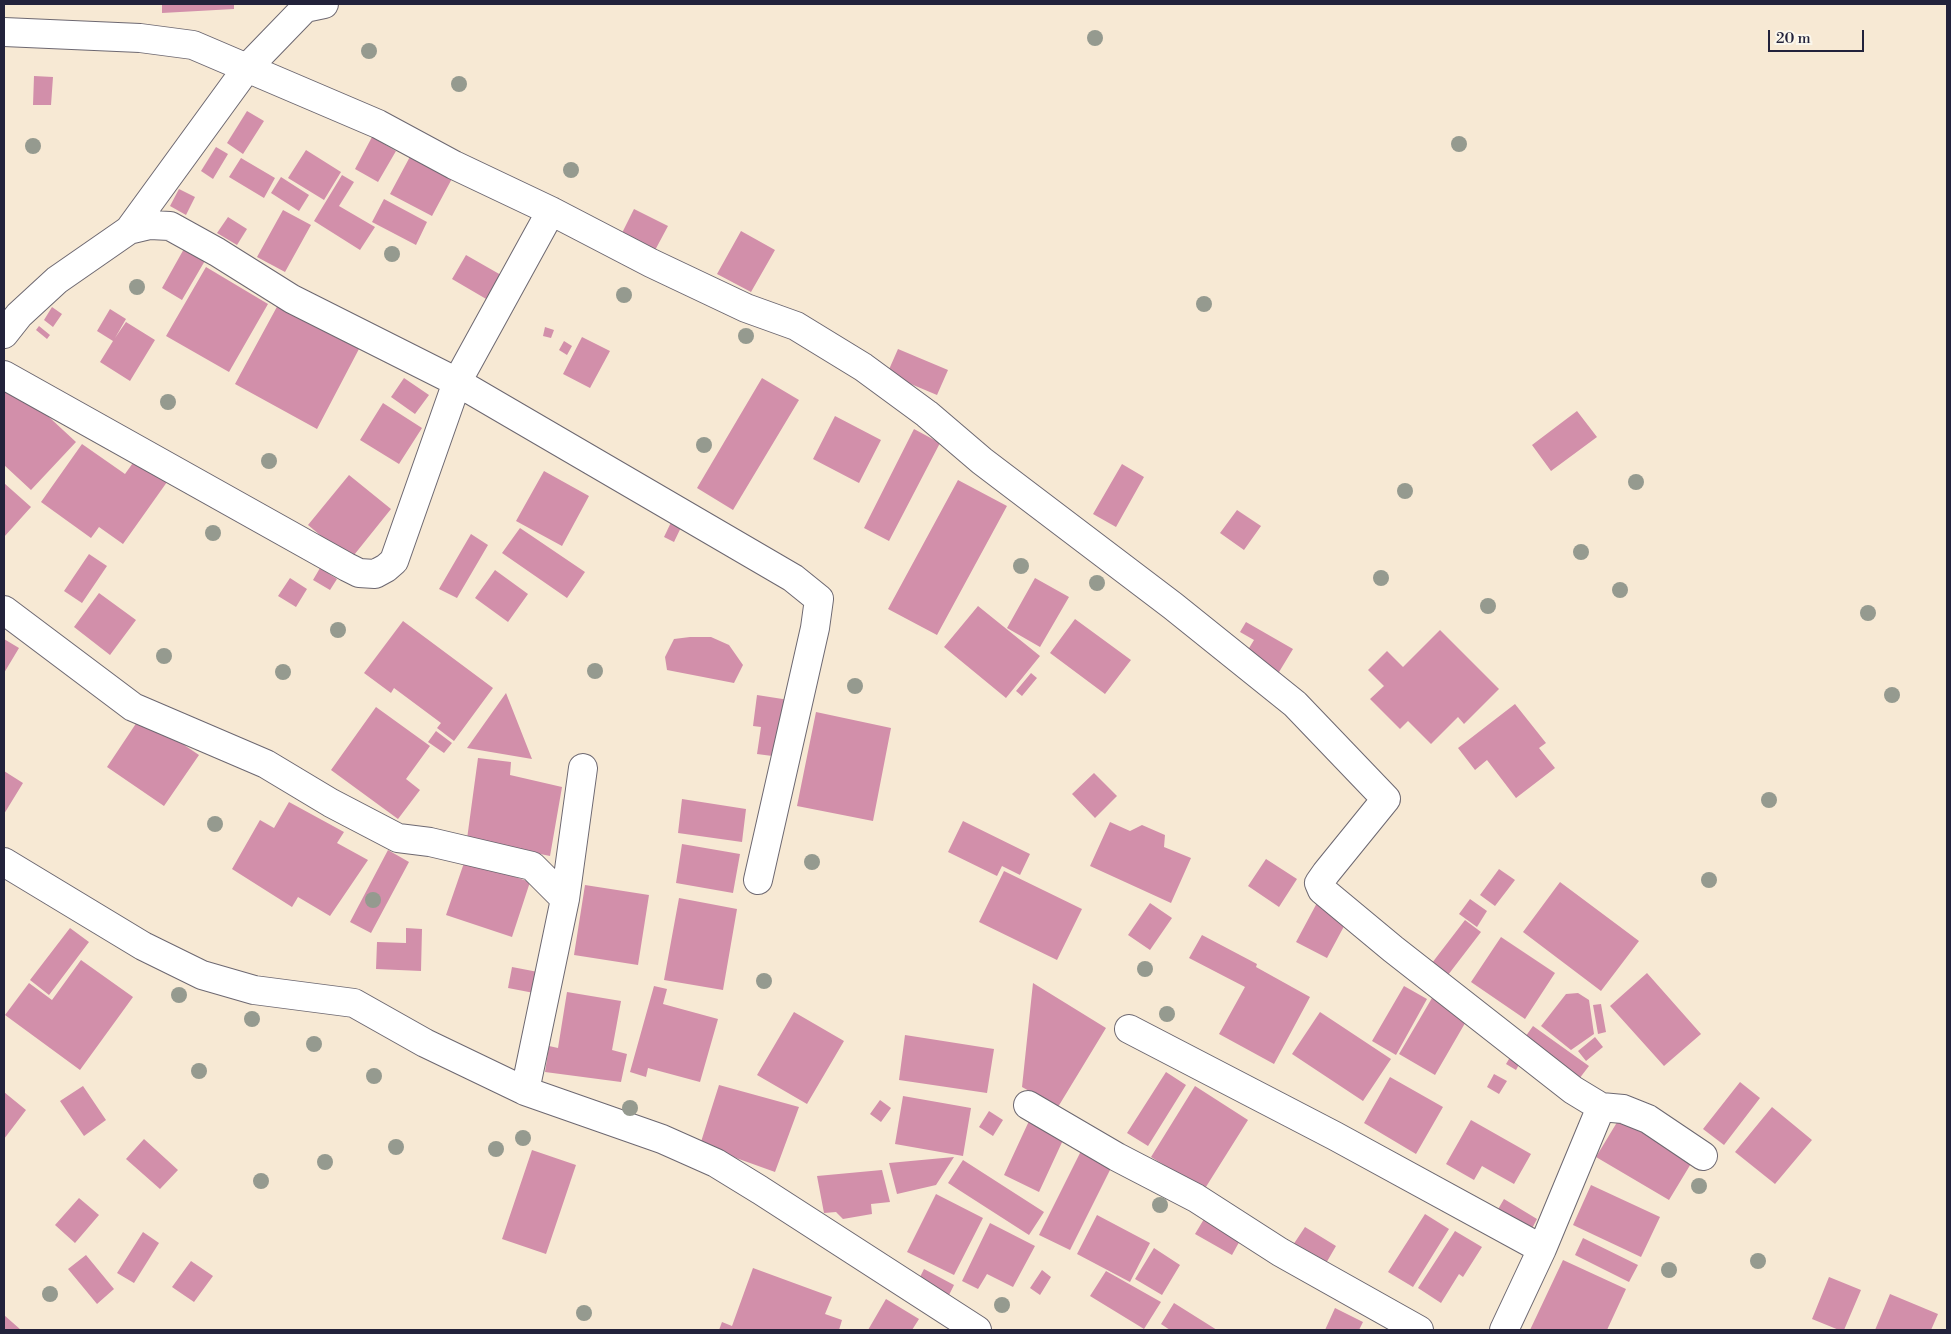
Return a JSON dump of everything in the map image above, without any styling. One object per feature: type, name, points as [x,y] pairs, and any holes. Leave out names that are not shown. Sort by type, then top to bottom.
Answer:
[{"type":"street","points":[[9,317],[57,280],[129,230],[247,68],[305,8],[324,4]]},
{"type":"street","points":[[4,32],[140,38],[193,45],[378,124],[454,166],[551,212],[651,263],[746,308],[796,326],[863,367],[927,414],[982,461],[1173,606],[1295,704],[1386,799],[1326,873],[1319,883],[1322,890],[1393,949],[1573,1090],[1601,1107],[1623,1109],[1648,1119],[1702,1156]]},
{"type":"street","points":[[4,375],[359,574],[375,574],[394,561],[458,382],[551,212]]},
{"type":"street","points":[[129,230],[150,225],[170,226],[217,252],[292,299],[458,382],[793,578],[819,599],[815,628],[758,880]]},
{"type":"street","points":[[4,610],[133,707],[266,764],[331,803],[398,838],[430,842],[532,866],[565,899]]},
{"type":"street","points":[[525,1091],[565,899],[583,768]]},
{"type":"street","points":[[4,862],[143,946],[202,975],[254,990],[354,1003],[425,1044],[525,1091],[662,1139],[716,1163],[977,1330]]},
{"type":"street","points":[[1129,1029],[1335,1136],[1542,1249]]},
{"type":"street","points":[[1028,1104],[1118,1157],[1196,1198],[1280,1252],[1419,1330]]},
{"type":"street","points":[[1504,1330],[1542,1249],[1601,1107]]},
{"type":"building","points":[[162,4],[234,4],[234,9],[162,13]]},
{"type":"building","points":[[34,76],[53,77],[51,105],[33,105]]},
{"type":"building","points":[[247,111],[264,121],[243,154],[227,143]]},
{"type":"building","points":[[372,137],[396,151],[378,182],[355,169]]},
{"type":"building","points":[[216,147],[228,154],[213,179],[201,171]]},
{"type":"building","points":[[306,150],[341,172],[324,200],[288,178]]},
{"type":"building","points":[[413,151],[455,173],[432,216],[390,194]]},
{"type":"building","points":[[241,158],[275,178],[264,198],[229,177]]},
{"type":"building","points":[[342,175],[354,182],[339,206],[375,227],[360,250],[314,221]]},
{"type":"building","points":[[281,177],[309,195],[299,211],[271,193]]},
{"type":"building","points":[[179,189],[195,197],[186,215],[170,206]]},
{"type":"building","points":[[384,199],[427,222],[416,245],[372,222]]},
{"type":"building","points":[[634,209],[668,226],[653,254],[620,237]]},
{"type":"building","points":[[283,210],[311,225],[285,272],[257,257]]},
{"type":"building","points":[[228,217],[247,229],[237,245],[217,233]]},
{"type":"building","points":[[741,231],[775,250],[751,292],[717,274]]},
{"type":"building","points":[[185,247],[206,259],[182,300],[162,288]]},
{"type":"building","points":[[466,255],[508,279],[493,303],[452,279]]},
{"type":"building","points":[[206,267],[268,304],[229,372],[166,336]]},
{"type":"building","points":[[279,303],[360,347],[317,429],[235,384]]},
{"type":"building","points":[[52,307],[62,314],[53,327],[44,320]]},
{"type":"building","points":[[110,309],[126,319],[115,338],[126,322],[155,340],[130,381],[100,362],[113,341],[97,331]]},
{"type":"building","points":[[39,326],[50,335],[47,339],[36,330]]},
{"type":"building","points":[[545,327],[554,330],[551,338],[543,336]]},
{"type":"building","points":[[582,337],[610,351],[590,388],[563,374]]},
{"type":"building","points":[[564,341],[572,346],[567,355],[559,350]]},
{"type":"building","points":[[898,349],[948,370],[937,395],[887,374]]},
{"type":"building","points":[[404,378],[429,395],[415,414],[391,397]]},
{"type":"building","points":[[762,378],[799,400],[733,510],[697,488]]},
{"type":"building","points":[[11,382],[76,442],[31,490],[4,465],[4,390]]},
{"type":"building","points":[[383,403],[422,428],[399,464],[360,440]]},
{"type":"building","points":[[1577,411],[1597,437],[1551,471],[1532,445]]},
{"type":"building","points":[[835,416],[881,440],[859,483],[813,459]]},
{"type":"building","points":[[914,429],[940,443],[889,541],[864,528]]},
{"type":"building","points":[[82,444],[125,474],[135,460],[167,482],[123,544],[99,527],[91,538],[41,502]]},
{"type":"building","points":[[1122,464],[1144,477],[1116,527],[1093,514]]},
{"type":"building","points":[[544,471],[589,496],[562,546],[516,521]]},
{"type":"building","points":[[349,475],[391,509],[350,560],[308,525]]},
{"type":"building","points":[[958,480],[1007,506],[937,635],[888,609]]},
{"type":"building","points":[[4,483],[31,507],[4,537]]},
{"type":"building","points":[[1237,510],[1261,526],[1244,550],[1220,533]]},
{"type":"building","points":[[675,514],[685,519],[674,542],[664,537]]},
{"type":"building","points":[[520,528],[585,572],[567,598],[502,553]]},
{"type":"building","points":[[471,534],[488,545],[457,598],[439,589]]},
{"type":"building","points":[[89,554],[107,566],[82,603],[64,591]]},
{"type":"building","points":[[320,568],[337,579],[330,590],[313,580]]},
{"type":"building","points":[[495,570],[528,594],[508,622],[475,598]]},
{"type":"building","points":[[290,578],[307,589],[296,607],[278,596]]},
{"type":"building","points":[[1035,578],[1069,597],[1040,647],[1007,628]]},
{"type":"building","points":[[99,593],[136,620],[110,655],[74,627]]},
{"type":"building","points":[[978,606],[1040,656],[1006,698],[944,647]]},
{"type":"building","points":[[1075,619],[1131,660],[1105,694],[1050,653]]},
{"type":"building","points":[[403,621],[493,688],[454,741],[437,728],[441,723],[394,688],[391,693],[364,673]]},
{"type":"building","points":[[1246,622],[1293,649],[1276,677],[1243,658],[1254,640],[1240,632]]},
{"type":"building","points":[[1440,630],[1499,689],[1464,724],[1458,717],[1431,744],[1408,721],[1400,729],[1370,699],[1384,686],[1368,670],[1387,651],[1403,667]]},
{"type":"building","points":[[711,637],[729,645],[743,665],[734,683],[667,670],[665,657],[674,639]]},
{"type":"building","points":[[4,639],[19,648],[4,673]]},
{"type":"building","points":[[1031,673],[1037,678],[1022,696],[1016,691]]},
{"type":"building","points":[[506,693],[532,759],[467,748]]},
{"type":"building","points":[[757,695],[789,700],[780,757],[757,754],[761,727],[753,726]]},
{"type":"building","points":[[1515,704],[1546,743],[1539,748],[1555,768],[1516,798],[1487,760],[1475,770],[1458,748]]},
{"type":"building","points":[[376,707],[430,746],[406,779],[420,790],[398,819],[331,770]]},
{"type":"building","points":[[816,712],[891,728],[873,821],[797,806]]},
{"type":"building","points":[[141,716],[199,755],[164,806],[107,767]]},
{"type":"building","points":[[436,731],[452,743],[444,753],[428,742]]},
{"type":"building","points":[[478,758],[511,762],[510,775],[562,787],[550,856],[467,839]]},
{"type":"building","points":[[4,771],[23,783],[4,814]]},
{"type":"building","points":[[1094,773],[1117,796],[1095,818],[1072,794]]},
{"type":"building","points":[[682,799],[746,809],[742,842],[678,833]]},
{"type":"building","points":[[289,802],[344,832],[337,843],[368,860],[330,916],[298,897],[292,907],[232,869],[260,820],[274,828]]},
{"type":"building","points":[[963,821],[1030,854],[1020,875],[1002,866],[997,876],[948,852]]},
{"type":"building","points":[[1110,822],[1130,831],[1142,825],[1165,835],[1164,847],[1191,858],[1171,903],[1090,866]]},
{"type":"building","points":[[682,844],[740,854],[733,893],[676,883]]},
{"type":"building","points":[[388,850],[409,862],[371,933],[350,922]]},
{"type":"building","points":[[1266,859],[1297,879],[1279,907],[1248,886]]},
{"type":"building","points":[[465,860],[530,882],[512,937],[446,915]]},
{"type":"building","points":[[1499,869],[1515,880],[1495,906],[1480,895]]},
{"type":"building","points":[[1004,871],[1082,909],[1057,960],[979,922]]},
{"type":"building","points":[[1560,882],[1639,941],[1601,991],[1523,932]]},
{"type":"building","points":[[585,885],[649,895],[638,965],[574,955]]},
{"type":"building","points":[[679,898],[737,909],[723,990],[664,980]]},
{"type":"building","points":[[1470,899],[1487,911],[1477,927],[1459,914]]},
{"type":"building","points":[[1318,901],[1349,917],[1327,958],[1296,942]]},
{"type":"building","points":[[1150,903],[1172,918],[1150,950],[1128,935]]},
{"type":"building","points":[[1465,920],[1481,932],[1448,975],[1432,963]]},
{"type":"building","points":[[70,928],[89,942],[49,995],[30,980]]},
{"type":"building","points":[[406,928],[422,929],[421,971],[376,969],[377,942],[406,943]]},
{"type":"building","points":[[1202,935],[1257,964],[1256,967],[1310,997],[1274,1064],[1219,1034],[1245,987],[1189,958]]},
{"type":"building","points":[[1501,937],[1555,973],[1525,1019],[1471,982]]},
{"type":"building","points":[[81,960],[133,997],[80,1070],[5,1015],[29,983],[52,1000]]},
{"type":"building","points":[[512,967],[538,972],[534,993],[508,988]]},
{"type":"building","points":[[1647,973],[1701,1034],[1664,1066],[1610,1006]]},
{"type":"building","points":[[1033,983],[1106,1028],[1058,1107],[1022,1087]]},
{"type":"building","points":[[654,986],[667,989],[663,1004],[718,1019],[700,1082],[648,1068],[646,1077],[630,1072]]},
{"type":"building","points":[[1404,986],[1427,999],[1396,1055],[1372,1041]]},
{"type":"building","points":[[567,992],[621,1001],[612,1050],[627,1054],[621,1082],[545,1072],[549,1046],[558,1048]]},
{"type":"building","points":[[1578,993],[1589,1000],[1594,1034],[1571,1050],[1541,1026],[1566,994]]},
{"type":"building","points":[[1432,998],[1468,1018],[1435,1075],[1399,1054]]},
{"type":"building","points":[[1601,1004],[1606,1032],[1598,1034],[1593,1005]]},
{"type":"building","points":[[794,1012],[844,1041],[807,1104],[757,1075]]},
{"type":"building","points":[[1320,1012],[1391,1059],[1363,1101],[1292,1054]]},
{"type":"building","points":[[1533,1026],[1589,1066],[1579,1079],[1523,1040]]},
{"type":"building","points":[[905,1035],[994,1049],[987,1093],[899,1080]]},
{"type":"building","points":[[1595,1037],[1603,1047],[1586,1061],[1578,1051]]},
{"type":"building","points":[[1512,1054],[1522,1059],[1516,1070],[1506,1064]]},
{"type":"building","points":[[1166,1072],[1186,1085],[1148,1146],[1127,1133]]},
{"type":"building","points":[[1494,1074],[1507,1081],[1499,1094],[1487,1087]]},
{"type":"building","points":[[1390,1077],[1443,1107],[1416,1154],[1364,1123]]},
{"type":"building","points":[[1740,1082],[1760,1098],[1724,1145],[1703,1129]]},
{"type":"building","points":[[719,1085],[799,1107],[775,1172],[700,1145]]},
{"type":"building","points":[[83,1086],[106,1120],[84,1136],[60,1101]]},
{"type":"building","points":[[1195,1086],[1248,1120],[1204,1190],[1151,1157]]},
{"type":"building","points":[[4,1092],[26,1110],[4,1139]]},
{"type":"building","points":[[903,1096],[971,1108],[963,1156],[895,1144]]},
{"type":"building","points":[[880,1100],[891,1108],[881,1122],[870,1114]]},
{"type":"building","points":[[1772,1107],[1812,1140],[1775,1184],[1735,1152]]},
{"type":"building","points":[[989,1111],[1003,1120],[993,1136],[979,1127]]},
{"type":"building","points":[[1619,1119],[1692,1162],[1669,1200],[1596,1157]]},
{"type":"building","points":[[1471,1120],[1531,1154],[1514,1184],[1482,1166],[1474,1180],[1446,1164]]},
{"type":"building","points":[[1029,1121],[1064,1138],[1039,1192],[1004,1175]]},
{"type":"building","points":[[144,1139],[178,1170],[160,1189],[126,1159]]},
{"type":"building","points":[[1082,1149],[1113,1164],[1070,1250],[1039,1235]]},
{"type":"building","points":[[532,1150],[576,1165],[546,1254],[502,1239]]},
{"type":"building","points":[[954,1157],[936,1185],[897,1194],[889,1163]]},
{"type":"building","points":[[963,1160],[1044,1212],[1029,1235],[948,1183]]},
{"type":"building","points":[[882,1170],[890,1202],[871,1204],[872,1214],[843,1219],[836,1212],[824,1213],[817,1176]]},
{"type":"building","points":[[1591,1185],[1660,1217],[1641,1257],[1573,1225]]},
{"type":"building","points":[[936,1194],[983,1218],[954,1275],[907,1252]]},
{"type":"building","points":[[79,1198],[99,1215],[75,1243],[55,1225]]},
{"type":"building","points":[[1504,1199],[1537,1219],[1527,1238],[1493,1218]]},
{"type":"building","points":[[1207,1214],[1243,1235],[1232,1255],[1195,1234]]},
{"type":"building","points":[[1425,1214],[1449,1229],[1413,1287],[1388,1272]]},
{"type":"building","points":[[1097,1215],[1150,1243],[1130,1282],[1077,1254]]},
{"type":"building","points":[[990,1223],[1035,1246],[1013,1287],[987,1274],[978,1289],[962,1281]]},
{"type":"building","points":[[1305,1227],[1336,1246],[1325,1265],[1293,1245]]},
{"type":"building","points":[[1455,1231],[1482,1247],[1463,1277],[1459,1274],[1441,1303],[1418,1288]]},
{"type":"building","points":[[143,1232],[159,1243],[134,1283],[117,1273]]},
{"type":"building","points":[[1583,1238],[1638,1265],[1629,1282],[1575,1255]]},
{"type":"building","points":[[1154,1248],[1180,1265],[1162,1295],[1135,1279]]},
{"type":"building","points":[[86,1255],[114,1289],[97,1304],[68,1269]]},
{"type":"building","points":[[1563,1260],[1626,1289],[1607,1330],[1530,1330]]},
{"type":"building","points":[[191,1261],[213,1276],[194,1302],[172,1287]]},
{"type":"building","points":[[753,1268],[832,1297],[825,1314],[842,1320],[839,1330],[719,1330],[722,1322],[732,1326]]},
{"type":"building","points":[[924,1269],[954,1285],[947,1299],[917,1283]]},
{"type":"building","points":[[1042,1270],[1051,1277],[1040,1295],[1030,1288]]},
{"type":"building","points":[[1106,1271],[1161,1302],[1144,1329],[1090,1296]]},
{"type":"building","points":[[1829,1277],[1861,1290],[1844,1330],[1839,1330],[1812,1319]]},
{"type":"building","points":[[1890,1294],[1938,1314],[1931,1330],[1875,1330]]},
{"type":"building","points":[[886,1299],[919,1319],[912,1330],[868,1330]]},
{"type":"building","points":[[1174,1303],[1217,1330],[1170,1330],[1161,1324]]},
{"type":"building","points":[[1335,1308],[1363,1322],[1359,1330],[1325,1330]]},
{"type":"building","points":[[4,1315],[21,1330],[4,1330]]}]
